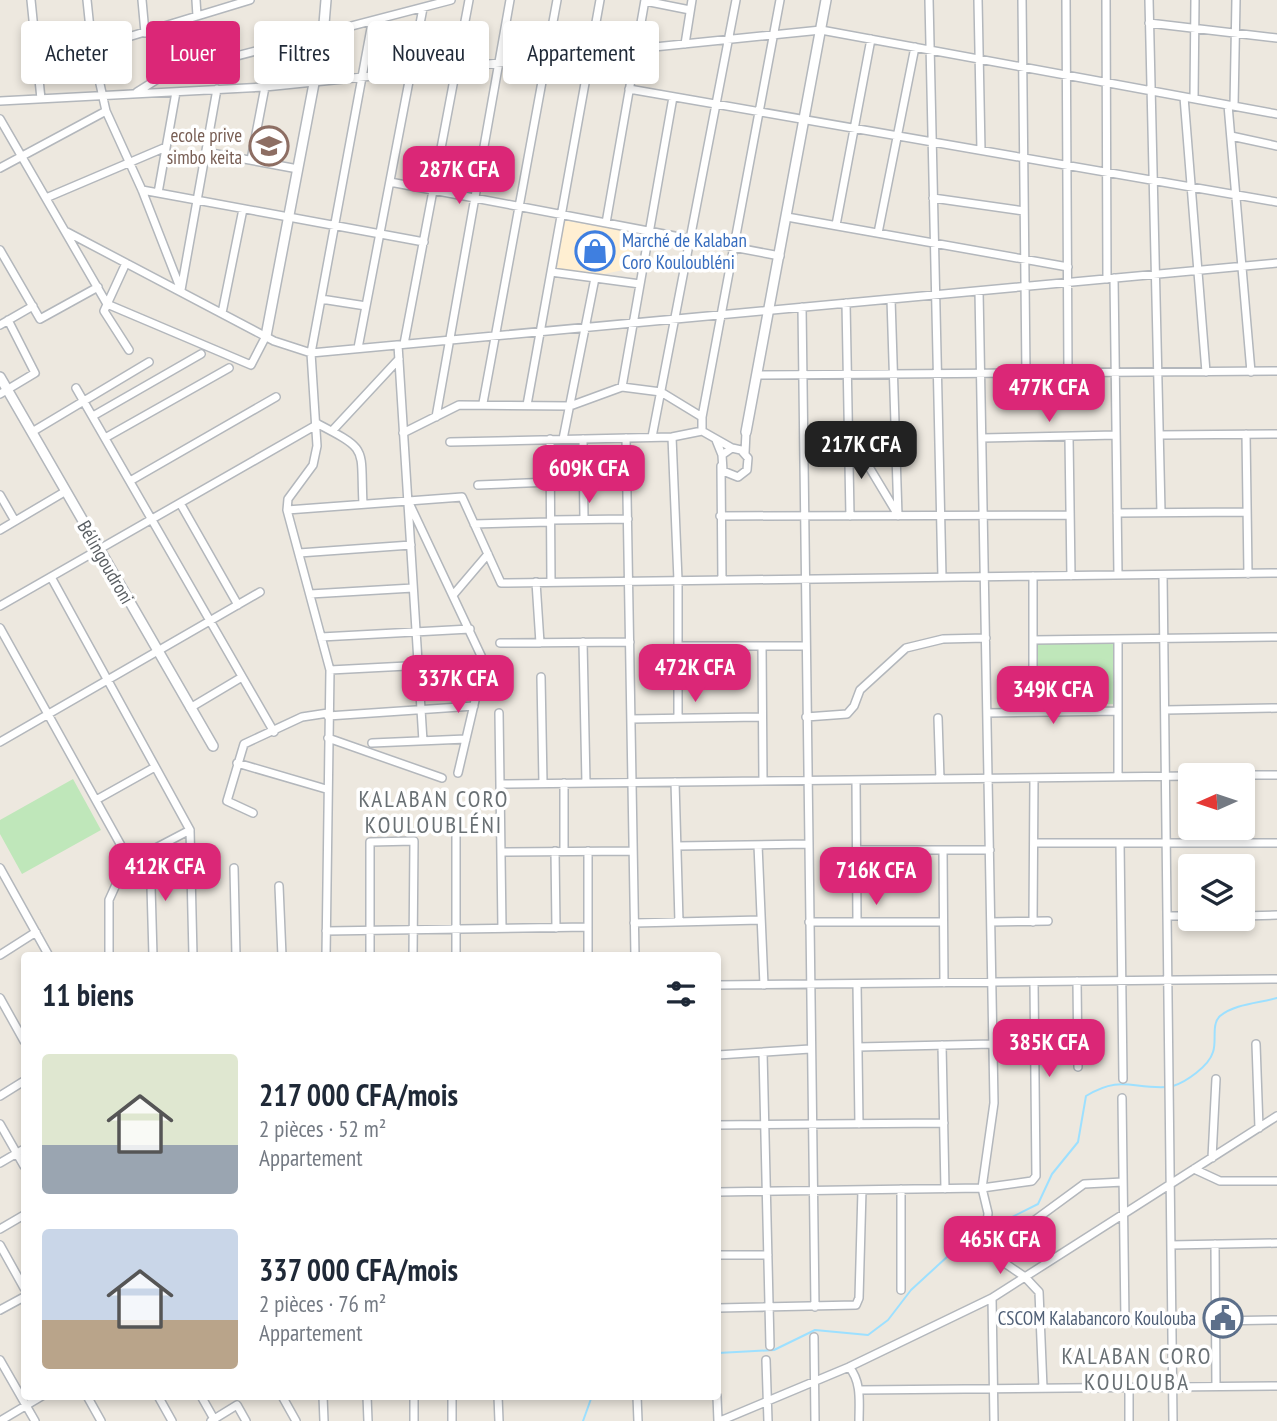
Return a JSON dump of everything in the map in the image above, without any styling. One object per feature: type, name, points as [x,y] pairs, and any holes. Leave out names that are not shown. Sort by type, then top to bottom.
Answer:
[{"type":"street","points":[[31,0],[41,99]]},
{"type":"street","points":[[88,0],[90,21]]},
{"type":"street","points":[[142,0],[145,33]]},
{"type":"street","points":[[196,0],[197,16]]},
{"type":"street","points":[[210,0],[210,12]]},
{"type":"street","points":[[132,37],[250,0]]},
{"type":"street","points":[[324,21],[326,0]]},
{"type":"street","points":[[379,21],[451,0]]},
{"type":"street","points":[[465,21],[469,0]]},
{"type":"street","points":[[436,416],[510,0]]},
{"type":"street","points":[[553,21],[557,0]]},
{"type":"street","points":[[596,21],[600,0]]},
{"type":"street","points":[[641,21],[645,0],[690,10]]},
{"type":"street","points":[[685,44],[692,0]]},
{"type":"street","points":[[652,437],[736,0]]},
{"type":"street","points":[[702,431],[702,417],[780,0]]},
{"type":"street","points":[[721,467],[727,475],[738,477],[747,470],[746,432],[826,0]]},
{"type":"street","points":[[929,0],[942,577]]},
{"type":"street","points":[[978,0],[981,150]]},
{"type":"street","points":[[1022,0],[1026,373]]},
{"type":"street","points":[[1066,0],[1068,373]]},
{"type":"street","points":[[1106,0],[1107,172],[1115,373],[1118,575]]},
{"type":"street","points":[[1149,0],[1153,275],[1160,372],[1161,513]]},
{"type":"street","points":[[1194,99],[1195,0]]},
{"type":"street","points":[[1236,0],[1231,136],[1251,372]]},
{"type":"street","points":[[421,21],[423,8]]},
{"type":"street","points":[[1149,23],[1277,38]]},
{"type":"street","points":[[659,47],[821,30],[1277,114]]},
{"type":"street","points":[[836,225],[872,39]]},
{"type":"street","points":[[326,952],[326,789],[330,670],[287,510],[288,499],[313,465],[318,424],[311,353],[368,45]]},
{"type":"street","points":[[878,233],[915,47]]},
{"type":"street","points":[[135,93],[164,75],[254,53]]},
{"type":"street","points":[[489,65],[503,64]]},
{"type":"street","points":[[354,79],[368,77]]},
{"type":"street","points":[[99,84],[106,111],[142,190],[181,291]]},
{"type":"street","points":[[0,101],[294,84]]},
{"type":"street","points":[[0,119],[107,304],[251,365],[266,337],[314,84]]},
{"type":"street","points":[[358,348],[409,84]]},
{"type":"street","points":[[423,741],[399,359],[453,84]]},
{"type":"street","points":[[483,403],[542,84]]},
{"type":"street","points":[[527,405],[585,84]]},
{"type":"street","points":[[606,223],[630,84]]},
{"type":"street","points":[[250,160],[265,87]]},
{"type":"street","points":[[181,291],[217,89]]},
{"type":"street","points":[[629,89],[1277,202]]},
{"type":"street","points":[[158,193],[176,92]]},
{"type":"street","points":[[622,387],[673,97]]},
{"type":"street","points":[[1184,97],[1206,372]]},
{"type":"street","points":[[0,168],[106,111]]},
{"type":"street","points":[[1231,136],[1277,146]]},
{"type":"street","points":[[46,198],[166,147]]},
{"type":"street","points":[[206,152],[298,169]]},
{"type":"street","points":[[390,182],[780,256]]},
{"type":"street","points":[[142,190],[424,242]]},
{"type":"street","points":[[933,198],[1024,211]]},
{"type":"street","points":[[222,313],[243,209]]},
{"type":"street","points":[[787,216],[1068,267]]},
{"type":"street","points":[[67,232],[266,337],[311,353],[1277,263]]},
{"type":"street","points":[[0,250],[40,318],[97,287]]},
{"type":"street","points":[[126,263],[104,311],[129,350]]},
{"type":"street","points":[[551,272],[640,284]]},
{"type":"street","points":[[563,439],[595,278]]},
{"type":"street","points":[[973,1235],[986,1227],[988,1213],[982,1188],[994,1103],[979,291]]},
{"type":"street","points":[[321,299],[366,306]]},
{"type":"street","points":[[891,299],[898,516]]},
{"type":"street","points":[[846,303],[850,516]]},
{"type":"street","points":[[0,325],[33,306]]},
{"type":"street","points":[[802,307],[815,1307]]},
{"type":"street","points":[[4,392],[35,373],[8,320]]},
{"type":"street","points":[[93,416],[201,354]]},
{"type":"street","points":[[332,431],[399,359]]},
{"type":"street","points":[[32,432],[149,362]]},
{"type":"street","points":[[105,438],[229,368]]},
{"type":"street","points":[[758,375],[1277,371]]},
{"type":"street","name":"Bélingoudroni","points":[[0,377],[4,392],[32,432],[213,746]]},
{"type":"street","points":[[403,433],[459,405],[483,403],[570,406],[622,387],[661,392],[702,417]]},
{"type":"street","points":[[76,388],[274,732]]},
{"type":"street","points":[[130,481],[275,397]]},
{"type":"street","points":[[318,424],[354,443],[360,450],[363,504]]},
{"type":"street","points":[[0,606],[318,424]]},
{"type":"street","points":[[450,442],[672,437],[702,431],[745,453]]},
{"type":"street","points":[[722,455],[734,448],[746,432]]},
{"type":"street","points":[[848,432],[898,516]]},
{"type":"street","points":[[1246,434],[1248,574]]},
{"type":"street","points":[[1160,435],[1277,434]]},
{"type":"street","points":[[982,438],[1116,435]]},
{"type":"street","points":[[672,437],[678,580],[678,718]]},
{"type":"street","points":[[626,438],[635,952]]},
{"type":"street","points":[[1069,438],[1071,576]]},
{"type":"street","points":[[550,439],[551,582]]},
{"type":"street","points":[[583,439],[584,519]]},
{"type":"street","points":[[716,440],[722,455],[719,483],[722,580]]},
{"type":"street","points":[[719,483],[727,475]]},
{"type":"street","points":[[478,485],[551,482]]},
{"type":"street","points":[[0,530],[66,491]]},
{"type":"street","points":[[0,495],[15,521]]},
{"type":"street","points":[[287,510],[462,497],[501,583],[1277,573]]},
{"type":"street","points":[[408,501],[484,662],[458,773]]},
{"type":"street","points":[[180,503],[238,605]]},
{"type":"street","points":[[1117,513],[1247,512]]},
{"type":"street","points":[[720,516],[1070,515]]},
{"type":"street","points":[[474,524],[628,519]]},
{"type":"street","points":[[299,553],[411,545]]},
{"type":"street","points":[[454,594],[488,554]]},
{"type":"street","points":[[1163,575],[1172,1421]]},
{"type":"street","points":[[1033,576],[1033,712]]},
{"type":"street","points":[[51,577],[190,830],[193,952]]},
{"type":"street","points":[[536,582],[540,643]]},
{"type":"street","points":[[310,594],[413,588]]},
{"type":"street","points":[[0,743],[260,592]]},
{"type":"street","points":[[0,628],[128,858]]},
{"type":"street","points":[[321,637],[470,629]]},
{"type":"street","points":[[1033,640],[1277,637]]},
{"type":"street","points":[[806,717],[847,714],[854,706],[860,690],[906,648],[943,639],[986,638]]},
{"type":"street","points":[[1118,639],[1118,776]]},
{"type":"street","points":[[583,642],[586,783]]},
{"type":"street","points":[[500,643],[629,642]]},
{"type":"street","points":[[678,646],[806,646]]},
{"type":"street","points":[[762,646],[762,781]]},
{"type":"street","points":[[330,670],[484,662]]},
{"type":"street","points":[[190,708],[242,677]]},
{"type":"street","points":[[541,677],[543,783]]},
{"type":"street","points":[[253,813],[227,801],[244,744],[302,717],[474,706]]},
{"type":"street","points":[[1165,710],[1277,708]]},
{"type":"street","points":[[987,713],[1118,711]]},
{"type":"street","points":[[499,713],[502,928]]},
{"type":"street","points":[[631,719],[760,717]]},
{"type":"street","points":[[938,718],[940,779]]},
{"type":"street","points":[[328,738],[442,778]]},
{"type":"street","points":[[372,743],[466,739]]},
{"type":"street","points":[[237,764],[326,789]]},
{"type":"street","points":[[96,800],[155,767]]},
{"type":"street","points":[[1255,775],[1277,775]]},
{"type":"street","points":[[500,784],[1178,776]]},
{"type":"street","points":[[1034,778],[1034,922]]},
{"type":"street","points":[[856,780],[857,921]]},
{"type":"street","points":[[676,782],[679,922]]},
{"type":"street","points":[[564,783],[564,851]]},
{"type":"street","points":[[456,821],[456,952]]},
{"type":"street","points":[[109,952],[109,900],[128,858],[150,851],[190,830]]},
{"type":"street","points":[[370,952],[370,842],[414,841],[413,952]]},
{"type":"street","points":[[1120,843],[1123,1079]]},
{"type":"street","points":[[1034,844],[1277,843]]},
{"type":"street","points":[[677,846],[808,844]]},
{"type":"street","points":[[758,845],[764,985]]},
{"type":"street","points":[[501,852],[633,850]]},
{"type":"street","points":[[857,850],[990,850]]},
{"type":"street","points":[[943,850],[944,983]]},
{"type":"street","points":[[150,851],[153,952]]},
{"type":"street","points":[[555,851],[556,928]]},
{"type":"street","points":[[588,851],[588,952]]},
{"type":"street","points":[[0,868],[3,880],[47,952]]},
{"type":"street","points":[[234,869],[236,952]]},
{"type":"street","points":[[279,886],[282,952]]},
{"type":"street","points":[[1255,916],[1277,915]]},
{"type":"street","points":[[1167,916],[1178,916]]},
{"type":"street","points":[[634,923],[761,920]]},
{"type":"street","points":[[991,922],[1048,921]]},
{"type":"street","points":[[809,922],[943,922]]},
{"type":"street","points":[[326,931],[588,927]]},
{"type":"street","points":[[0,955],[36,932]]},
{"type":"street","points":[[721,985],[1277,979]]},
{"type":"street","points":[[1077,981],[1078,1067]]},
{"type":"street","points":[[721,1192],[945,1189],[1026,1184],[1036,1176],[1034,982]]},
{"type":"street","points":[[857,984],[859,1124]]},
{"type":"street","points":[[0,998],[21,1036]]},
{"type":"street","points":[[858,1047],[993,1044]]},
{"type":"street","points":[[1256,1044],[1259,1128]]},
{"type":"street","points":[[942,1045],[945,1189]]},
{"type":"street","points":[[721,1055],[810,1049]]},
{"type":"street","points":[[763,1052],[770,1346]]},
{"type":"street","points":[[1212,1158],[1216,1079]]},
{"type":"street","points":[[0,1096],[21,1083]]},
{"type":"street","points":[[1122,1098],[1125,1321]]},
{"type":"street","points":[[717,1400],[719,1421],[814,1379],[849,1367],[992,1298],[1277,1116]]},
{"type":"street","points":[[721,1125],[944,1123]]},
{"type":"street","points":[[0,1124],[21,1151],[0,1163]]},
{"type":"street","points":[[1194,1169],[1220,1181],[1277,1181]]},
{"type":"street","points":[[1043,1388],[1039,1292],[1025,1277],[990,1252],[1084,1184],[1123,1182]]},
{"type":"street","points":[[901,1189],[901,1290]]},
{"type":"street","points":[[721,1308],[853,1306],[859,1300],[862,1190]]},
{"type":"street","points":[[0,1229],[21,1217]]},
{"type":"street","points":[[1171,1245],[1277,1243]]},
{"type":"street","points":[[1215,1244],[1216,1386]]},
{"type":"street","points":[[0,1245],[21,1276]]},
{"type":"street","points":[[721,1255],[768,1255]]},
{"type":"street","points":[[992,1298],[994,1421]]},
{"type":"street","points":[[0,1310],[21,1299]]},
{"type":"street","points":[[1216,1321],[1277,1320]]},
{"type":"street","points":[[1042,1322],[1171,1321]]},
{"type":"street","points":[[814,1337],[815,1421]]},
{"type":"street","points":[[0,1360],[21,1397]]},
{"type":"street","points":[[766,1360],[768,1421]]},
{"type":"street","points":[[849,1367],[856,1374],[859,1390],[859,1421]]},
{"type":"street","points":[[859,1390],[1277,1385]]},
{"type":"street","points":[[1129,1387],[1129,1421]]},
{"type":"street","points":[[23,1400],[34,1421]]},
{"type":"street","points":[[0,1421],[36,1400]]},
{"type":"street","points":[[89,1400],[101,1421]]},
{"type":"street","points":[[160,1400],[172,1421]]},
{"type":"street","points":[[203,1400],[212,1420],[237,1405],[246,1421]]},
{"type":"street","points":[[284,1400],[296,1421]]},
{"type":"street","points":[[323,1400],[324,1421]]},
{"type":"street","points":[[367,1400],[368,1421]]},
{"type":"street","points":[[414,1400],[414,1421]]},
{"type":"street","points":[[452,1400],[452,1421]]},
{"type":"street","points":[[498,1400],[499,1421]]},
{"type":"street","points":[[637,1400],[638,1421]]},
{"type":"shaded area","name":"Marché de Kalaban Coro Kouloubléni","points":[[562,220],[636,233],[628,269],[604,274],[557,271]]},
{"type":"green space","points":[[1114,642],[1115,704],[1037,705],[1036,643]]},
{"type":"green space","points":[[73,779],[101,830],[22,874],[0,834],[0,820]]},
{"type":"waterway","points":[[1173,1086],[1196,1073],[1207,1063],[1214,1048],[1216,1023],[1220,1016],[1239,1006],[1277,998]]},
{"type":"waterway","points":[[990,1228],[1038,1204],[1052,1174],[1078,1142],[1086,1096],[1118,1084],[1167,1087]]},
{"type":"waterway","points":[[721,1353],[774,1350],[815,1330],[868,1335],[888,1320],[911,1290],[948,1256],[976,1237]]},
{"type":"waterway","points":[[583,1421],[591,1400]]},
{"type":"place","name":"ecole prive simbo keita","points":[[269,146]]},
{"type":"place","name":"Marché de Kalaban Coro Kouloubléni","points":[[595,251]]},
{"type":"place","name":"CSCOM Kalabancoro Koulouba","points":[[1223,1318]]},
{"type":"district","name":"KALABAN CORO KOULOUBLÉNI","points":[[434,811]]},
{"type":"district","name":"KALABAN CORO KOULOUBA","points":[[1137,1368]]}]
